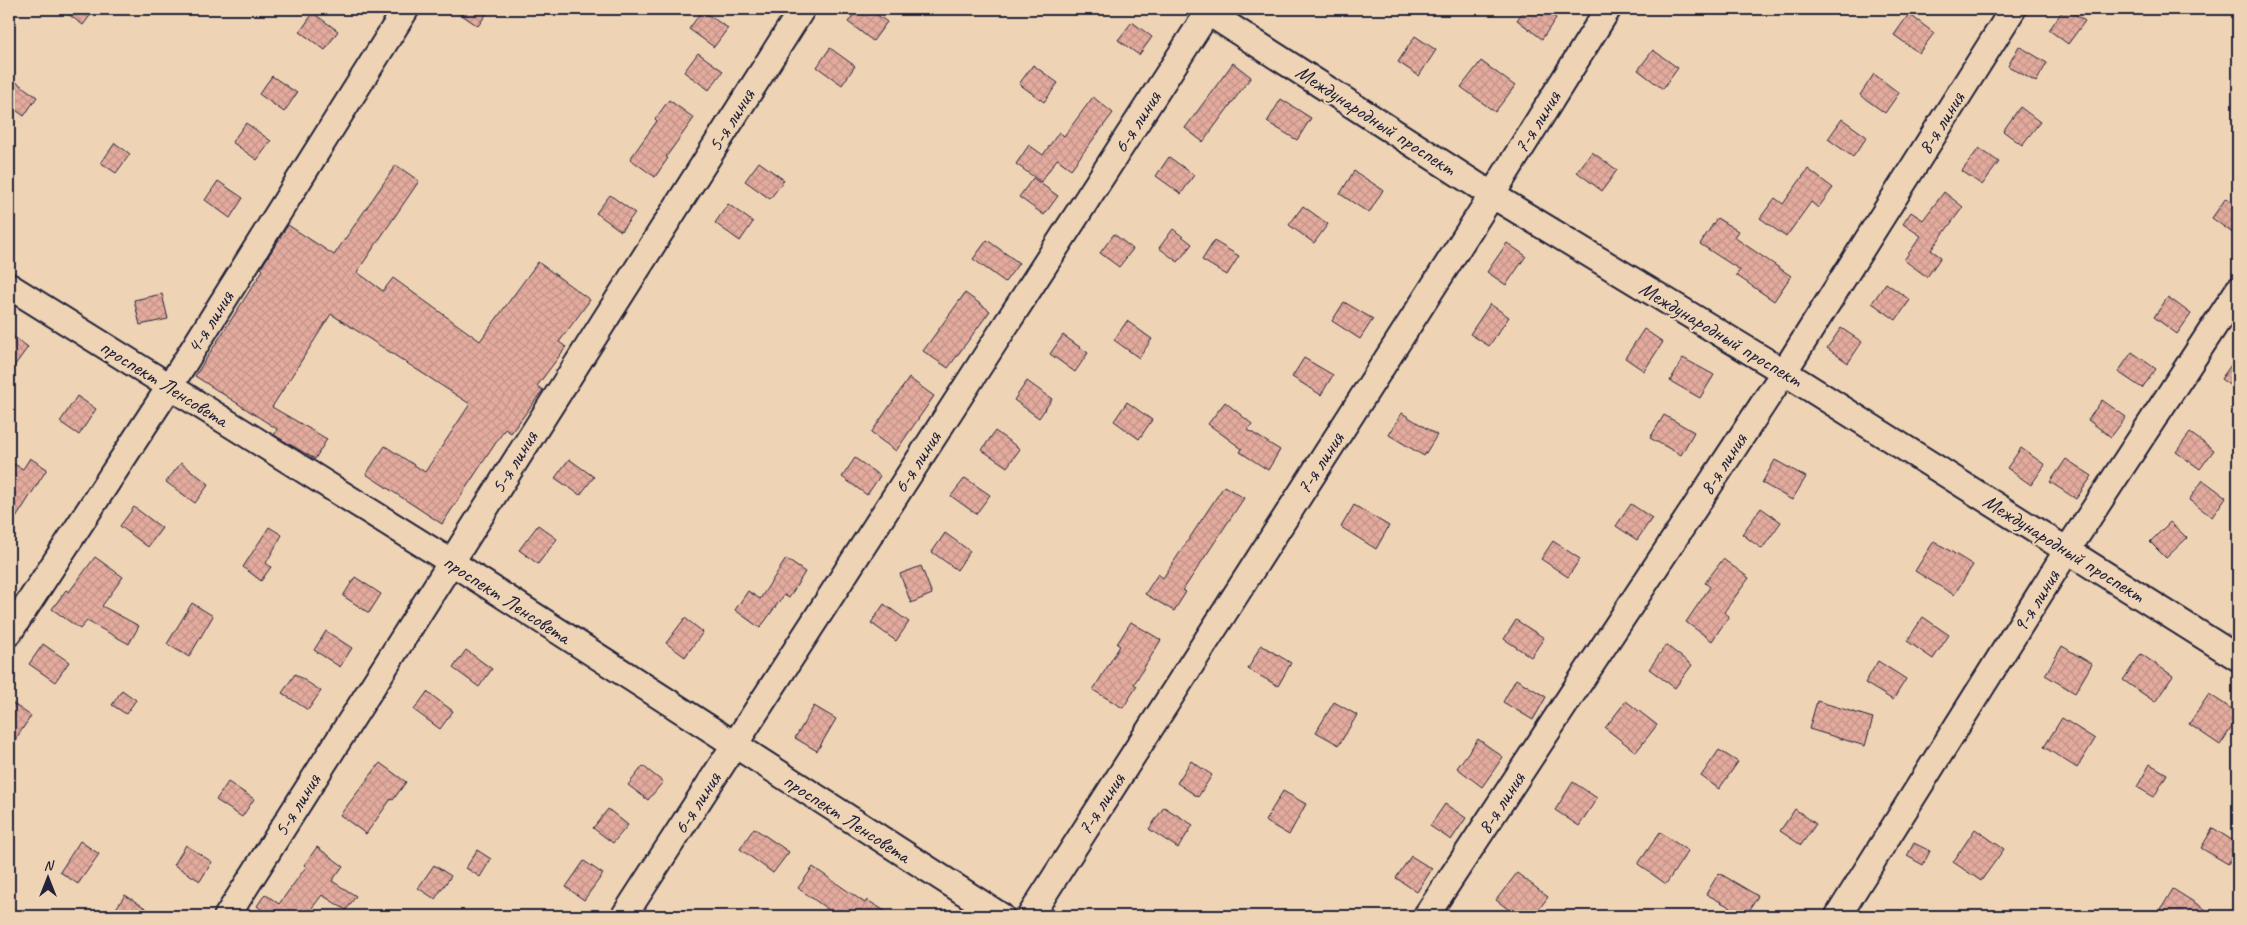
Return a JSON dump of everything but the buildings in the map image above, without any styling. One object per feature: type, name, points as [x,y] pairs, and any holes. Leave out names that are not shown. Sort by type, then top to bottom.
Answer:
[{"type":"street","name":"4-я линия","points":[[9,633],[170,386],[406,9]]},
{"type":"street","name":"5-я линия","points":[[227,916],[802,9]]},
{"type":"street","name":"7-я линия","points":[[1030,916],[1492,195],[1608,9]]},
{"type":"street","name":"8-я линия","points":[[1426,916],[1784,372],[2013,9]]},
{"type":"street","name":"Международный проспект","points":[[1207,10],[1492,195],[1784,372],[2068,549],[2238,658]]},
{"type":"street","name":"6-я линия","points":[[624,916],[1207,10]]},
{"type":"street","name":"проспект Ленсовета","points":[[9,286],[451,562],[1001,916]]},
{"type":"street","name":"9-я линия","points":[[1838,916],[2068,549],[2238,290]]}]
